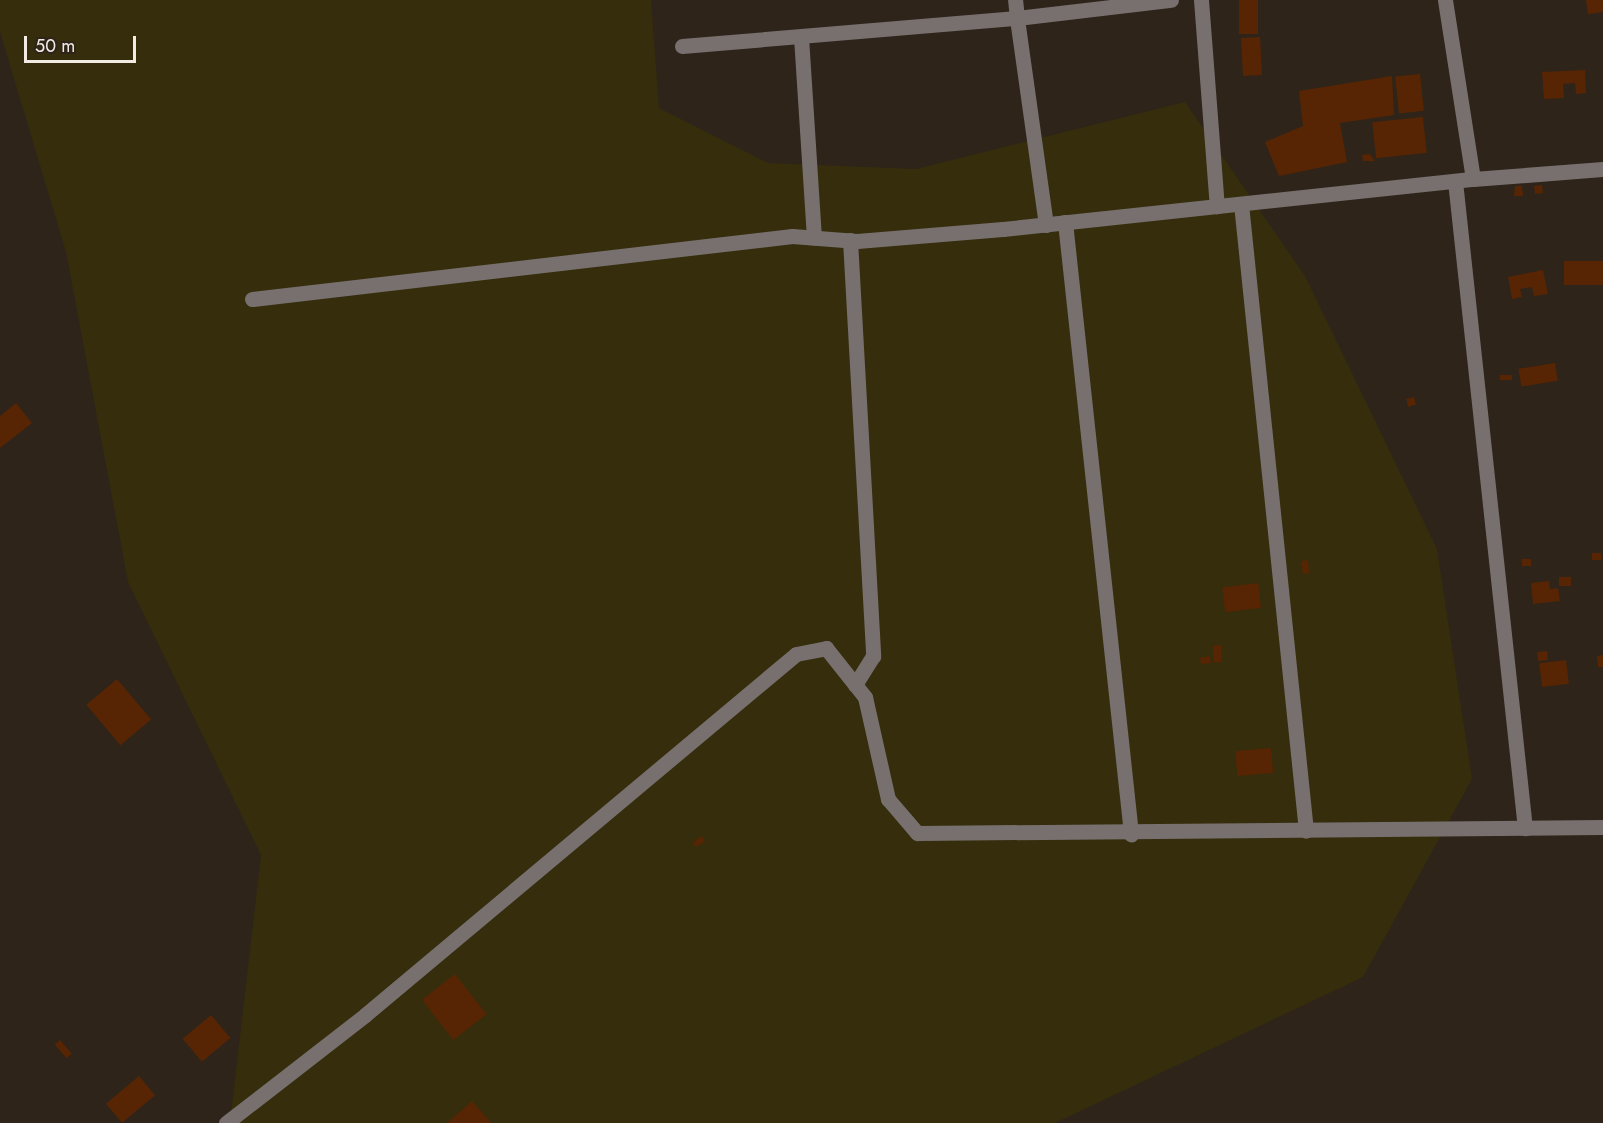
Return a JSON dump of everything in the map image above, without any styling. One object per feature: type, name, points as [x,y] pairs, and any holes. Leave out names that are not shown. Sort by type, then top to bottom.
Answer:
[{"type":"street","points":[[1015,0],[1046,225]]},
{"type":"street","points":[[682,46],[801,38],[1017,18],[1171,0]]},
{"type":"street","points":[[1201,0],[1217,206]]},
{"type":"street","points":[[1445,0],[1473,179]]},
{"type":"street","points":[[801,38],[814,238]]},
{"type":"street","points":[[252,299],[792,236],[850,240],[1046,225],[1473,179],[1603,169]]},
{"type":"street","points":[[1455,181],[1524,828]]},
{"type":"street","points":[[1241,204],[1306,831]]},
{"type":"street","points":[[1065,222],[1131,834]]},
{"type":"street","points":[[850,240],[873,656],[855,685]]},
{"type":"street","points":[[226,1123],[365,1016],[796,654],[826,648],[866,697],[888,799],[917,832],[1131,834],[1603,827]]},
{"type":"sand","points":[[0,0],[651,0],[659,108],[768,163],[916,169],[1185,102],[1305,276],[1437,549],[1472,779],[1363,977],[1055,1123],[230,1123],[261,855],[128,582],[66,252],[0,32]]},
{"type":"building","points":[[1239,0],[1258,0],[1258,34],[1239,34]]},
{"type":"building","points":[[1586,0],[1603,0],[1603,12],[1588,14]]},
{"type":"building","points":[[1260,37],[1262,75],[1243,76],[1241,38]]},
{"type":"building","points":[[1585,70],[1586,93],[1576,94],[1575,83],[1563,84],[1564,98],[1544,99],[1542,72]]},
{"type":"building","points":[[1420,74],[1424,111],[1399,113],[1395,77]]},
{"type":"building","points":[[1392,76],[1394,115],[1340,123],[1347,162],[1279,176],[1265,142],[1303,126],[1299,91]]},
{"type":"building","points":[[1423,117],[1427,153],[1376,158],[1372,122]]},
{"type":"building","points":[[1370,154],[1375,161],[1363,161],[1362,155]]},
{"type":"building","points":[[1542,185],[1543,193],[1535,194],[1534,186]]},
{"type":"building","points":[[1515,186],[1522,186],[1523,196],[1514,196]]},
{"type":"building","points":[[1564,261],[1603,261],[1603,285],[1564,285]]},
{"type":"building","points":[[1543,270],[1548,294],[1534,296],[1532,287],[1520,289],[1522,297],[1512,299],[1508,277]]},
{"type":"building","points":[[1555,363],[1558,381],[1521,387],[1518,369]]},
{"type":"building","points":[[1500,375],[1512,375],[1512,380],[1500,380]]},
{"type":"building","points":[[1414,397],[1416,405],[1408,407],[1406,399]]},
{"type":"building","points":[[16,403],[32,423],[0,448],[0,416]]},
{"type":"building","points":[[1592,553],[1601,553],[1601,560],[1592,560]]},
{"type":"building","points":[[1522,559],[1531,559],[1531,566],[1522,566]]},
{"type":"building","points":[[1308,560],[1309,573],[1303,574],[1301,561]]},
{"type":"building","points":[[1559,577],[1571,577],[1571,586],[1559,586]]},
{"type":"building","points":[[1549,581],[1550,589],[1558,588],[1560,601],[1533,604],[1531,583]]},
{"type":"building","points":[[1258,583],[1261,608],[1225,612],[1222,587]]},
{"type":"building","points":[[1213,645],[1221,645],[1222,662],[1214,662]]},
{"type":"building","points":[[1547,651],[1548,660],[1538,661],[1537,652]]},
{"type":"building","points":[[1603,655],[1603,667],[1598,667],[1597,656]]},
{"type":"building","points":[[1210,656],[1211,663],[1201,664],[1200,658]]},
{"type":"building","points":[[1566,660],[1569,684],[1542,687],[1539,663]]},
{"type":"building","points":[[117,679],[151,720],[120,745],[86,705]]},
{"type":"building","points":[[1271,748],[1273,773],[1237,776],[1235,751]]},
{"type":"building","points":[[701,836],[705,841],[696,847],[693,843]]},
{"type":"building","points":[[455,974],[486,1014],[453,1040],[422,1000]]},
{"type":"building","points":[[211,1015],[230,1038],[202,1062],[183,1039]]},
{"type":"building","points":[[60,1040],[72,1054],[67,1058],[55,1045]]},
{"type":"building","points":[[139,1076],[155,1095],[122,1123],[106,1104]]},
{"type":"building","points":[[472,1101],[491,1123],[447,1123]]}]
